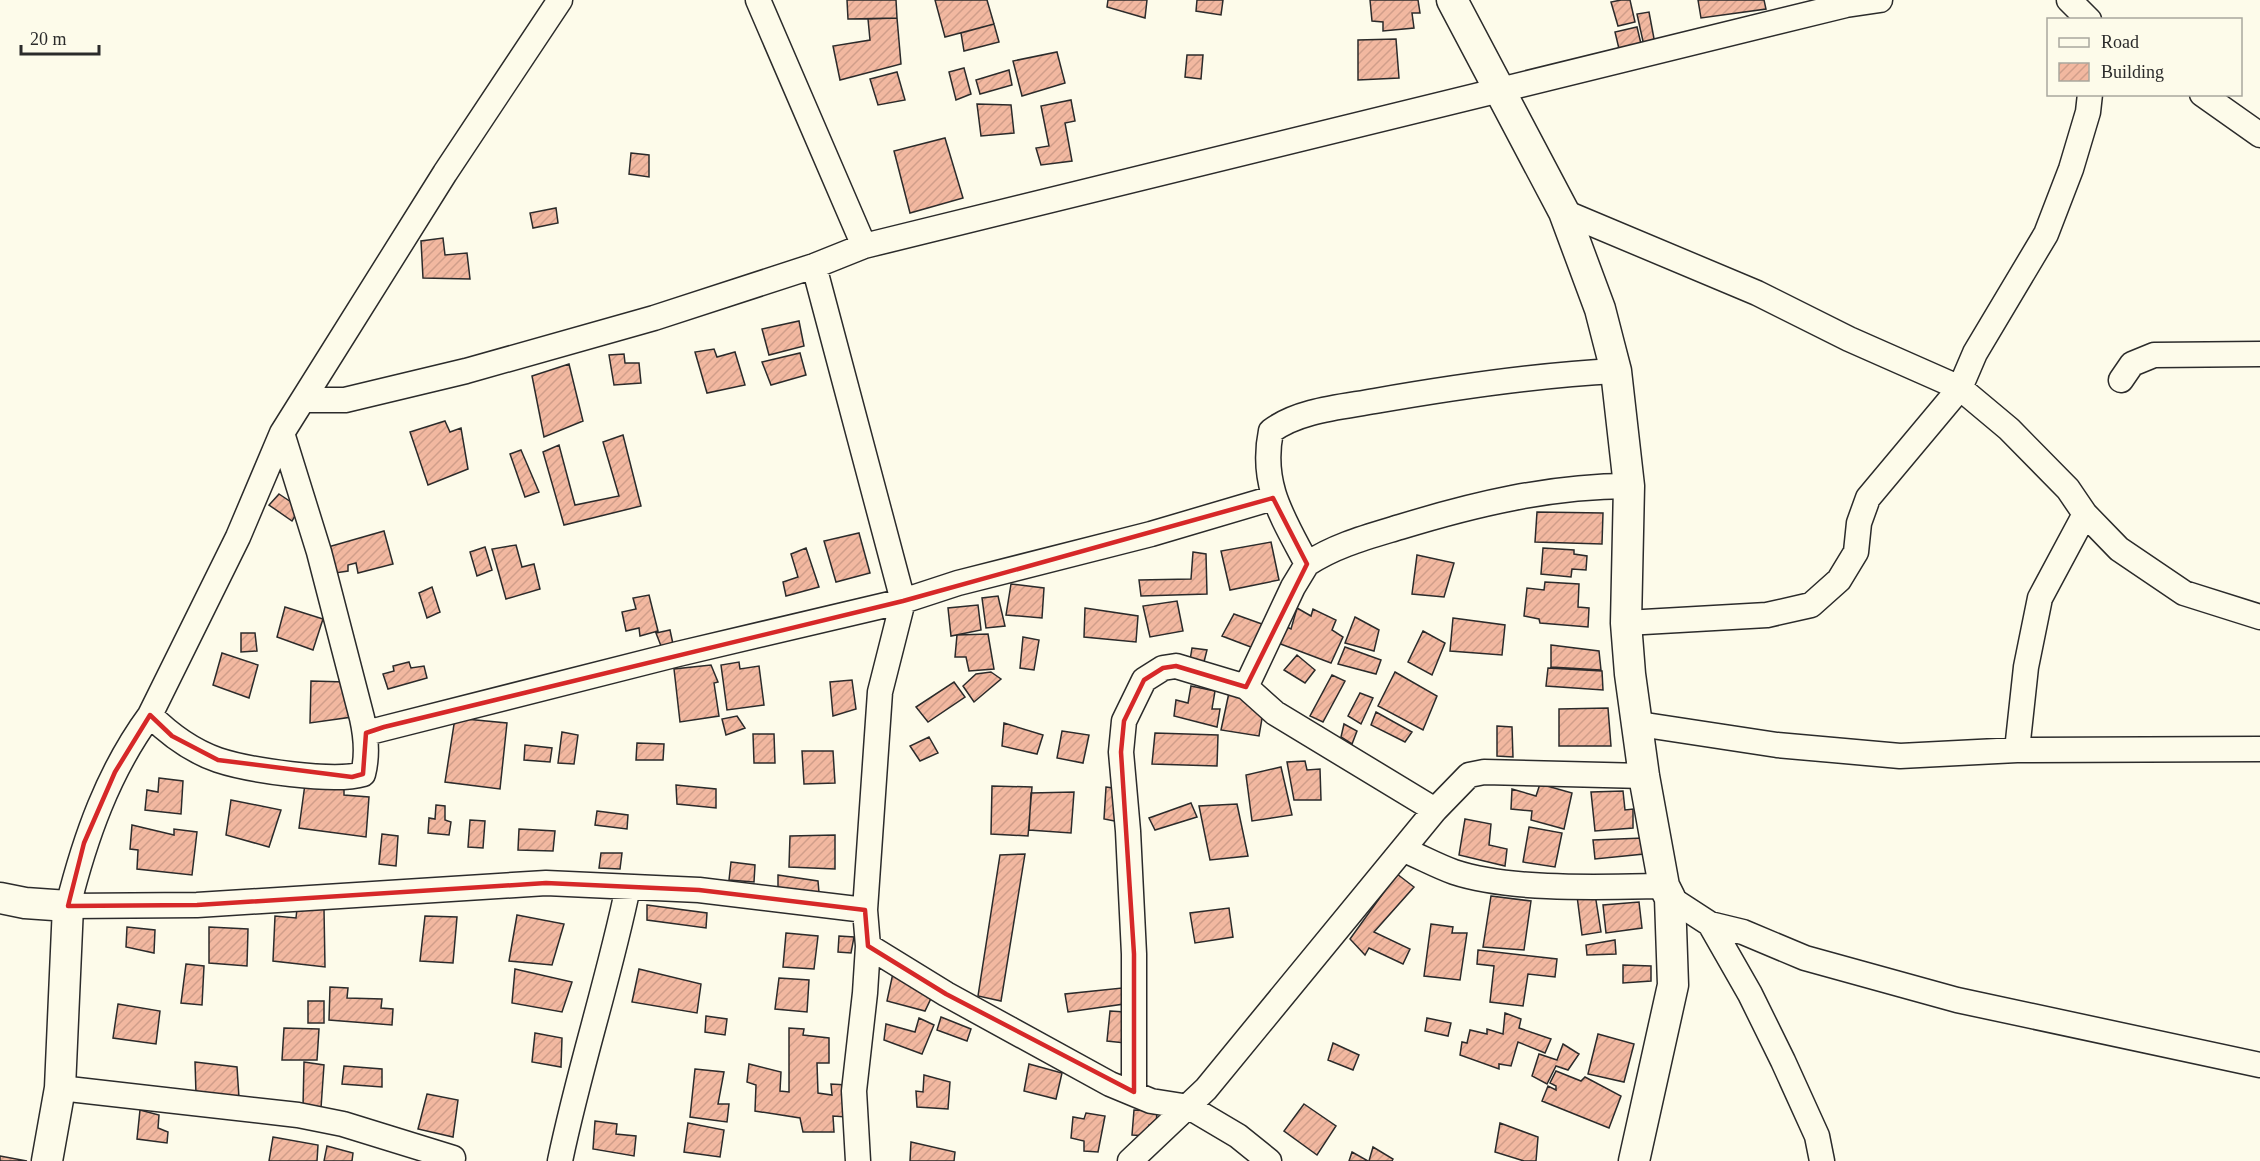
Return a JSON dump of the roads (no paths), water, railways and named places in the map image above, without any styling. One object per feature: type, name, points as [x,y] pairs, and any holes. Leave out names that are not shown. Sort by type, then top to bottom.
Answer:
[{"type":"street","points":[[47,1161],[60,1088],[68,906],[88,833],[115,772],[133,738],[150,715],[238,537],[282,433],[445,173],[560,0]]},
{"type":"street","points":[[758,0],[864,246]]},
{"type":"street","points":[[1452,0],[1564,212],[1600,309],[1616,371],[1629,486],[1626,623],[1630,674],[1639,724],[1644,776],[1667,892],[1673,985],[1634,1161]]},
{"type":"street","points":[[304,400],[345,400],[466,371],[654,318],[814,267],[864,246],[1498,89],[1846,5],[1880,0]]},
{"type":"street","points":[[2069,0],[2087,18]]},
{"type":"street","points":[[1626,623],[1767,615],[1811,605],[1839,580],[1856,552],[1859,523],[1868,498],[1960,388],[1976,353],[2046,234],[2071,169],[2088,112],[2090,96]]},
{"type":"street","points":[[2205,96],[2260,135]]},
{"type":"street","points":[[1564,212],[1757,293],[1849,339],[1960,388],[2009,429],[2068,489],[2085,514],[2119,549],[2184,592],[2260,618]]},
{"type":"street","points":[[814,267],[903,601],[880,692],[866,910],[868,946],[854,1090],[858,1161]]},
{"type":"street","points":[[2121,380],[2132,364],[2154,356],[2260,354]]},
{"type":"street","points":[[1306,564],[1273,498],[1267,451],[1271,431],[1301,417],[1433,391],[1562,374],[1616,371]]},
{"type":"street","points":[[150,715],[172,736],[218,760],[335,778],[363,774],[366,764],[366,734],[319,552],[282,433]]},
{"type":"street","points":[[1246,687],[1306,564],[1327,550],[1435,516],[1536,493],[1585,486],[1629,486]]},
{"type":"street","points":[[366,734],[678,654],[903,601],[958,583],[1151,534],[1273,498]]},
{"type":"street","points":[[2017,750],[2026,667],[2040,598],[2085,514]]},
{"type":"street","points":[[1134,1092],[1134,954],[1128,831],[1121,752],[1124,721],[1144,680],[1163,668],[1176,666],[1246,687],[1275,713],[1435,810]]},
{"type":"street","points":[[1639,724],[1777,745],[1900,756],[2017,750],[2260,750]]},
{"type":"street","points":[[1130,1161],[1189,1107],[1435,810],[1469,775],[1484,772],[1644,776]]},
{"type":"street","points":[[1404,849],[1455,873],[1511,883],[1667,892],[1710,924],[1743,932],[1805,958],[1957,1000],[2260,1065]]},
{"type":"street","points":[[0,898],[25,903],[68,906],[197,904],[546,883],[699,890],[866,910]]},
{"type":"street","points":[[560,1161],[570,1110],[616,946],[628,887]]},
{"type":"street","points":[[1710,924],[1750,994],[1783,1061],[1817,1136],[1822,1161]]},
{"type":"street","points":[[868,946],[946,994],[1110,1084],[1134,1092],[1151,1101],[1189,1107],[1238,1136],[1269,1161]]},
{"type":"street","points":[[60,1088],[298,1115],[343,1124],[453,1158]]}]
